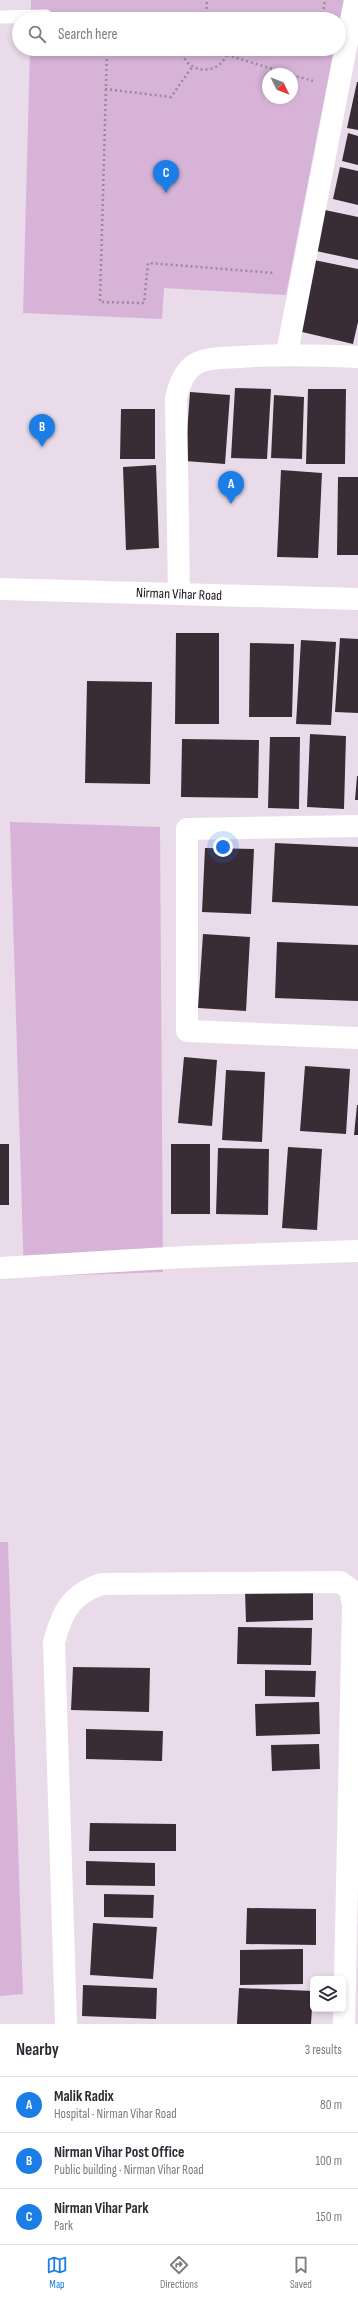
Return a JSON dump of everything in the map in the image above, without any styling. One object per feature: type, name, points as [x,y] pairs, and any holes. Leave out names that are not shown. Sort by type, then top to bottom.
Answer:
[{"type":"street","points":[[346,47],[355,0]]},
{"type":"street","points":[[287,354],[344,56]]},
{"type":"street","points":[[179,594],[176,398],[178,386],[187,372],[197,364],[210,359],[287,354],[358,357]]},
{"type":"street","name":"Nirman Vihar Road","points":[[0,589],[358,599]]},
{"type":"street","points":[[358,826],[187,829],[187,1031],[358,1038]]},
{"type":"street","points":[[0,1268],[185,1257],[358,1251]]},
{"type":"street","points":[[66,2024],[54,1642],[59,1621],[67,1609],[85,1589],[102,1584],[340,1582],[350,1589],[353,1605],[344,2024]]},
{"type":"lane","points":[[0,17],[12,17]]},
{"type":"path","points":[[206,12],[207,0]]},
{"type":"path","points":[[323,12],[325,0]]},
{"type":"path","points":[[107,56],[100,302],[144,303],[148,264],[275,274],[277,266]]},
{"type":"path","points":[[184,56],[192,67],[204,70],[212,69],[221,64],[226,56]]},
{"type":"path","points":[[230,56],[269,68]]},
{"type":"path","points":[[105,89],[171,97],[192,67]]},
{"type":"path","points":[[310,89],[313,75]]},
{"type":"path","points":[[298,77],[319,83]]},
{"type":"shaded area","points":[[31,0],[344,0],[342,12],[31,12]]},
{"type":"shaded area","points":[[30,56],[333,56],[286,295],[164,288],[162,319],[23,313]]},
{"type":"shaded area","points":[[10,822],[160,827],[163,1272],[24,1277]]},
{"type":"shaded area","points":[[0,1542],[8,1542],[23,1994],[0,1996]]},
{"type":"building","points":[[358,82],[358,130],[347,128]]},
{"type":"building","points":[[348,133],[358,136],[358,165],[342,161]]},
{"type":"building","points":[[340,167],[358,171],[358,205],[333,199]]},
{"type":"building","points":[[325,210],[358,217],[358,260],[316,251]]},
{"type":"building","points":[[314,260],[358,269],[358,322],[353,344],[298,331]]},
{"type":"building","points":[[235,388],[271,389],[267,459],[231,458]]},
{"type":"building","points":[[308,389],[346,389],[345,464],[306,464]]},
{"type":"building","points":[[190,392],[230,395],[225,464],[185,461]]},
{"type":"building","points":[[274,395],[304,397],[302,459],[271,458]]},
{"type":"building","points":[[121,409],[155,409],[155,459],[120,459]]},
{"type":"building","points":[[156,465],[159,548],[126,550],[123,467]]},
{"type":"building","points":[[281,470],[322,473],[318,558],[277,557]]},
{"type":"building","points":[[338,477],[358,477],[358,555],[337,555]]},
{"type":"building","points":[[176,633],[219,633],[219,724],[175,724]]},
{"type":"building","points":[[340,638],[358,639],[358,713],[335,712]]},
{"type":"building","points":[[301,640],[336,642],[331,725],[296,724]]},
{"type":"building","points":[[250,643],[294,644],[292,717],[249,717]]},
{"type":"building","points":[[87,681],[152,682],[150,784],[85,783]]},
{"type":"building","points":[[310,734],[346,736],[344,809],[307,807]]},
{"type":"building","points":[[270,737],[300,737],[299,809],[268,808]]},
{"type":"building","points":[[182,739],[259,740],[258,798],[181,797]]},
{"type":"building","points":[[357,776],[358,800],[355,800]]},
{"type":"building","points":[[275,843],[358,847],[358,906],[272,902]]},
{"type":"building","points":[[205,848],[254,849],[251,914],[202,912]]},
{"type":"building","points":[[203,934],[250,937],[246,1011],[198,1008]]},
{"type":"building","points":[[277,942],[358,945],[358,1001],[275,998]]},
{"type":"building","points":[[184,1057],[217,1060],[212,1126],[178,1123]]},
{"type":"building","points":[[305,1066],[350,1069],[346,1134],[300,1131]]},
{"type":"building","points":[[226,1070],[265,1072],[262,1142],[222,1140]]},
{"type":"building","points":[[357,1105],[358,1135],[354,1135]]},
{"type":"building","points":[[0,1144],[9,1144],[9,1205],[0,1205]]},
{"type":"building","points":[[171,1144],[210,1144],[210,1214],[171,1214]]},
{"type":"building","points":[[288,1147],[322,1149],[317,1230],[282,1228]]},
{"type":"building","points":[[218,1148],[269,1149],[268,1215],[216,1214]]},
{"type":"building","points":[[313,1589],[313,1620],[246,1622],[245,1591]]},
{"type":"building","points":[[238,1627],[312,1628],[311,1665],[237,1664]]},
{"type":"building","points":[[73,1667],[150,1668],[149,1712],[71,1710]]},
{"type":"building","points":[[265,1670],[316,1671],[315,1697],[265,1696]]},
{"type":"building","points":[[319,1702],[320,1734],[256,1736],[255,1704]]},
{"type":"building","points":[[86,1729],[163,1731],[162,1761],[86,1759]]},
{"type":"building","points":[[319,1744],[320,1769],[272,1771],[271,1745]]},
{"type":"building","points":[[90,1823],[176,1824],[176,1851],[89,1851]]},
{"type":"building","points":[[86,1861],[155,1863],[155,1886],[86,1885]]},
{"type":"building","points":[[104,1894],[154,1895],[153,1918],[104,1917]]},
{"type":"building","points":[[247,1908],[316,1909],[316,1945],[246,1944]]},
{"type":"building","points":[[93,1923],[157,1927],[153,1979],[90,1975]]},
{"type":"building","points":[[303,1949],[303,1984],[240,1985],[240,1950]]},
{"type":"building","points":[[83,1985],[157,1988],[156,2019],[82,2016]]},
{"type":"building","points":[[239,1988],[310,1991],[311,2024],[237,2024]]},
{"type":"place","name":"Nirman Vihar Park","points":[[166,193]]},
{"type":"place","name":"Nirman Vihar Post Office","points":[[42,447]]},
{"type":"place","name":"Malik Radix","points":[[231,504]]}]
